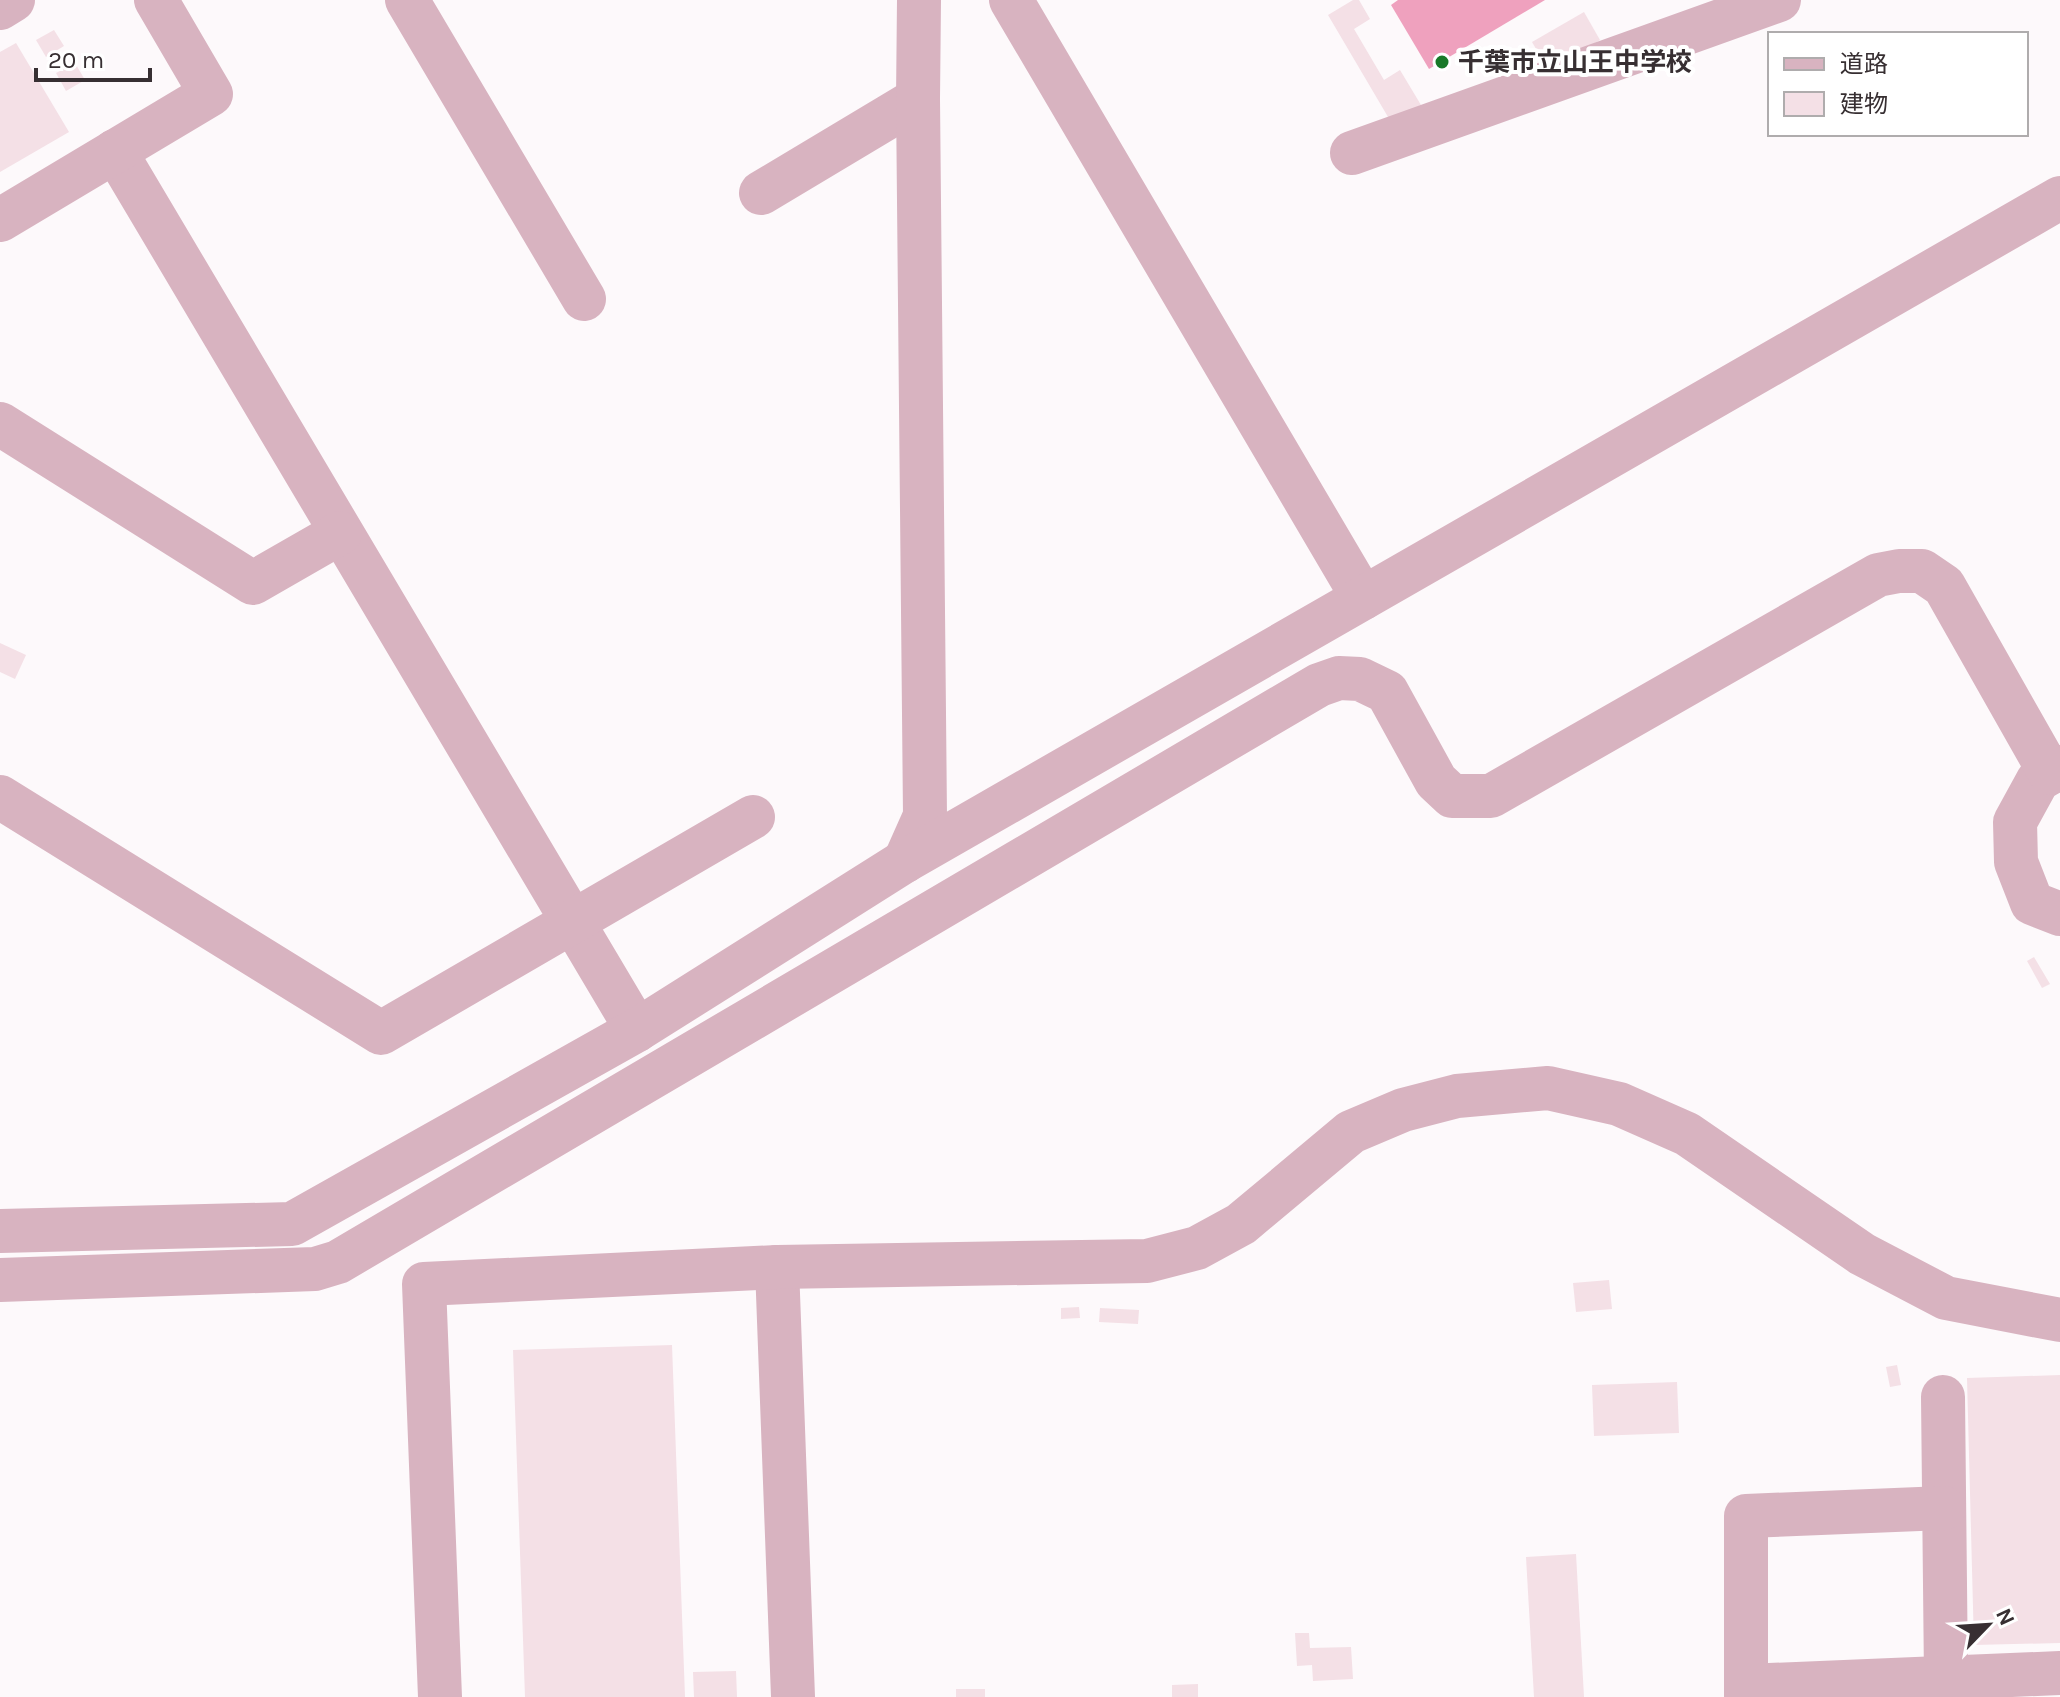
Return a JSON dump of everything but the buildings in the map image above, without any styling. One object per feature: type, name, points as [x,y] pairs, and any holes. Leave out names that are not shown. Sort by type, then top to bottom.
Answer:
[{"type":"street","points":[[0,8],[13,0]]},
{"type":"street","points":[[0,220],[211,94],[156,0]]},
{"type":"street","points":[[407,0],[584,299]]},
{"type":"street","points":[[905,861],[925,816],[919,0]]},
{"type":"street","points":[[1011,0],[1363,598]]},
{"type":"street","points":[[1352,153],[1779,0]]},
{"type":"street","points":[[761,193],[918,99]]},
{"type":"street","points":[[115,151],[637,1030]]},
{"type":"street","points":[[0,1231],[292,1224],[637,1030],[905,861],[2060,198]]},
{"type":"street","points":[[0,424],[253,583],[340,533]]},
{"type":"street","points":[[0,1280],[315,1269],[338,1262],[1319,685],[1339,678],[1360,679],[1387,692],[1436,781],[1452,796],[1491,796],[1878,575],[1899,571],[1922,571],[1944,586],[2055,770],[2038,780],[2015,822],[2016,862],[2032,903],[2060,914]]},
{"type":"street","points":[[0,797],[381,1033],[753,817]]},
{"type":"street","points":[[440,1697],[424,1284],[777,1267],[1147,1261],[1197,1248],[1241,1224],[1351,1132],[1403,1110],[1457,1096],[1548,1088],[1619,1104],[1687,1134],[1862,1254],[1946,1298],[2060,1320]]},
{"type":"street","points":[[777,1267],[793,1697]]},
{"type":"street","points":[[1943,1397],[1946,1678]]},
{"type":"street","points":[[1944,1508],[1746,1516],[1746,1691],[2060,1673]]},
{"type":"shaded area","points":[[1398,0],[1545,0],[1429,69],[1391,5]]},
{"type":"place","name":"千葉市立山王中学校","points":[[1442,62]]}]
